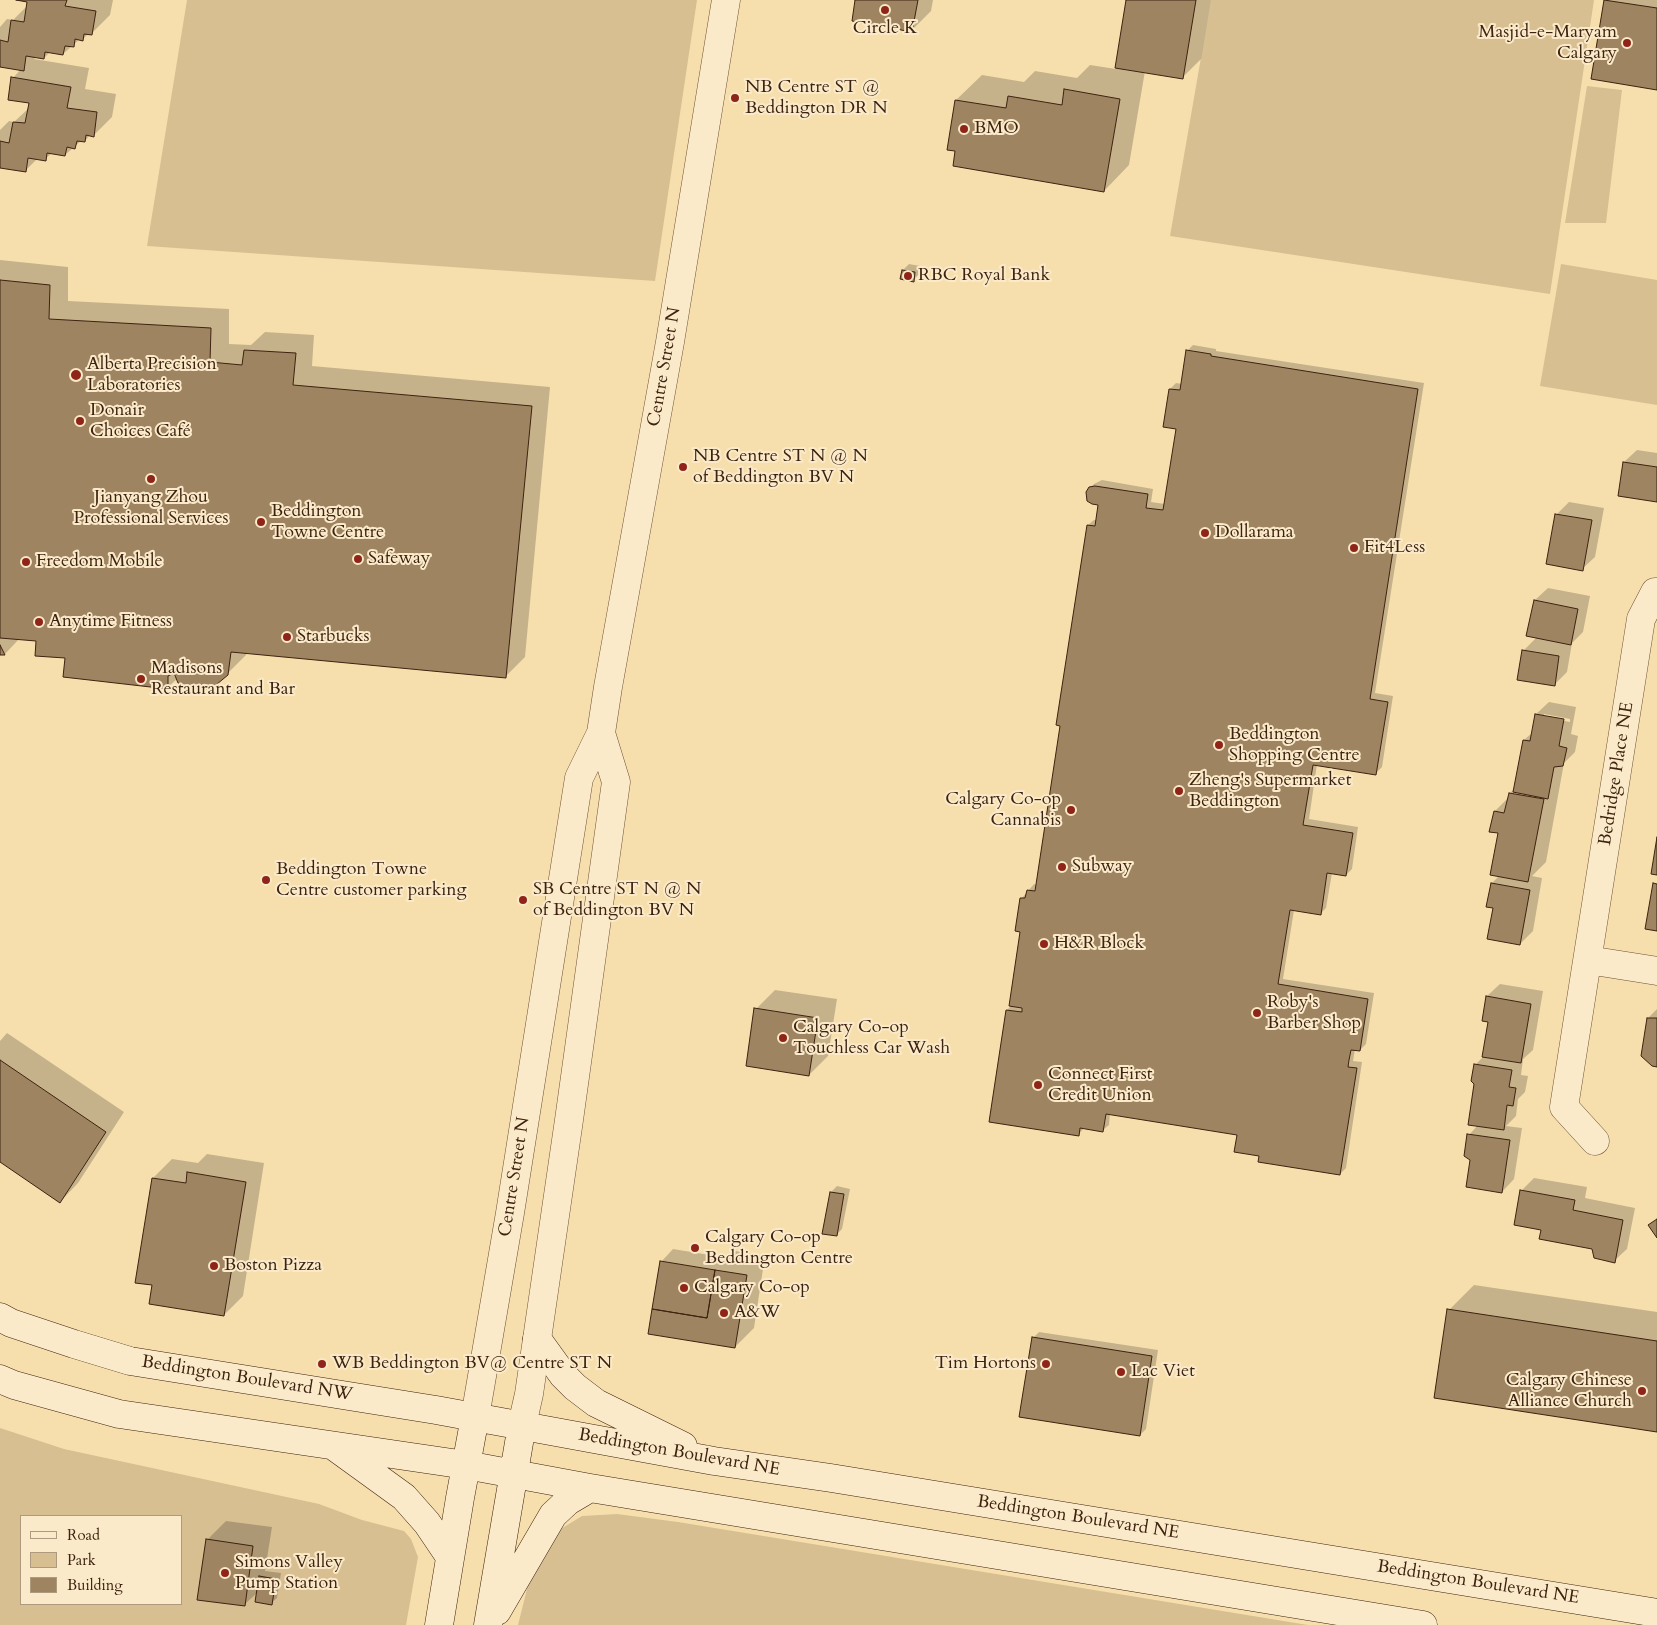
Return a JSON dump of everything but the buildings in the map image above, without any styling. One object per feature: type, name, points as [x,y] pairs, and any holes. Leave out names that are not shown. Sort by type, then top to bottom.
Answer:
[{"type":"main road","name":"Centre Street N","points":[[488,1625],[514,1473],[499,1421],[510,1214],[579,778],[601,734],[670,342],[726,0]]},
{"type":"main road","name":"Bedridge Place NE","points":[[1595,1141],[1564,1107],[1641,619],[1655,592],[1657,592]]},
{"type":"main road","name":"Centre Street N","points":[[439,1625],[466,1465],[499,1421],[537,1338],[616,782],[601,734]]},
{"type":"main road","points":[[1588,960],[1657,971]]},
{"type":"main road","name":"Beddington Boulevard NW","points":[[0,1318],[74,1344],[130,1360],[499,1421]]},
{"type":"main road","points":[[537,1338],[563,1375],[575,1388],[596,1403],[714,1461]]},
{"type":"main road","points":[[0,1379],[14,1385],[119,1414],[466,1465],[590,1488],[1423,1625]]},
{"type":"main road","name":"Beddington Boulevard NE","points":[[499,1421],[714,1461],[831,1478],[1657,1613]]},
{"type":"main road","points":[[332,1445],[404,1497],[427,1523],[450,1557]]},
{"type":"main road","points":[[488,1625],[553,1515],[568,1501],[590,1488]]},
{"type":"green space","points":[[187,0],[697,0],[655,281],[147,246]]},
{"type":"green space","points":[[1211,0],[1594,0],[1550,294],[1170,236]]},
{"type":"green space","points":[[1587,86],[1622,90],[1606,223],[1565,223]]},
{"type":"green space","points":[[1561,264],[1657,280],[1657,405],[1540,386]]},
{"type":"green space","points":[[0,1428],[64,1449],[319,1504],[362,1520],[404,1531],[411,1539],[418,1557],[406,1625],[0,1625]]},
{"type":"green space","points":[[617,1514],[678,1522],[1308,1625],[518,1625],[528,1585],[559,1530],[582,1516]]},
{"type":"place","name":"Circle K","points":[[885,10]]},
{"type":"place","name":"Masjid-e-Maryam Calgary","points":[[1627,43]]},
{"type":"place","name":"NB Centre ST @ Beddington DR N","points":[[735,98]]},
{"type":"place","name":"BMO","points":[[964,129]]},
{"type":"place","name":"RBC Royal Bank","points":[[908,276]]},
{"type":"place","name":"Alberta Precision Laboratories","points":[[76,375]]},
{"type":"place","name":"Donair Choices Café","points":[[80,421]]},
{"type":"place","name":"NB Centre ST N @ N of Beddington BV N","points":[[683,467]]},
{"type":"place","name":"Jianyang Zhou Professional Services","points":[[151,479]]},
{"type":"place","name":"Beddington Towne Centre","points":[[261,522]]},
{"type":"place","name":"Dollarama","points":[[1205,533]]},
{"type":"place","name":"Fit4Less","points":[[1354,548]]},
{"type":"place","name":"Safeway","points":[[358,559]]},
{"type":"place","name":"Freedom Mobile","points":[[26,562]]},
{"type":"place","name":"Anytime Fitness","points":[[39,622]]},
{"type":"place","name":"Starbucks","points":[[287,637]]},
{"type":"place","name":"Madisons Restaurant and Bar","points":[[141,679]]},
{"type":"place","name":"Beddington Shopping Centre","points":[[1219,745]]},
{"type":"place","name":"Zheng's Supermarket Beddington","points":[[1179,791]]},
{"type":"place","name":"Calgary Co-op Cannabis","points":[[1071,810]]},
{"type":"place","name":"Subway","points":[[1062,867]]},
{"type":"place","name":"Beddington Towne Centre customer parking","points":[[266,880]]},
{"type":"place","name":"SB Centre ST N @ N of Beddington BV N","points":[[523,900]]},
{"type":"place","name":"H&R Block","points":[[1044,944]]},
{"type":"place","name":"Roby's Barber Shop","points":[[1257,1013]]},
{"type":"place","name":"Calgary Co-op Touchless Car Wash","points":[[783,1038]]},
{"type":"place","name":"Connect First Credit Union","points":[[1038,1085]]},
{"type":"place","name":"Calgary Co-op Beddington Centre","points":[[695,1248]]},
{"type":"place","name":"Boston Pizza","points":[[214,1266]]},
{"type":"place","name":"Calgary Co-op","points":[[684,1288]]},
{"type":"place","name":"A&W","points":[[724,1313]]},
{"type":"place","name":"WB Beddington BV@ Centre ST N","points":[[322,1364]]},
{"type":"place","name":"Tim Hortons","points":[[1046,1364]]},
{"type":"place","name":"Lac Viet","points":[[1121,1372]]},
{"type":"place","name":"Calgary Chinese Alliance Church","points":[[1642,1391]]},
{"type":"place","name":"Simons Valley Pump Station","points":[[225,1573]]}]
